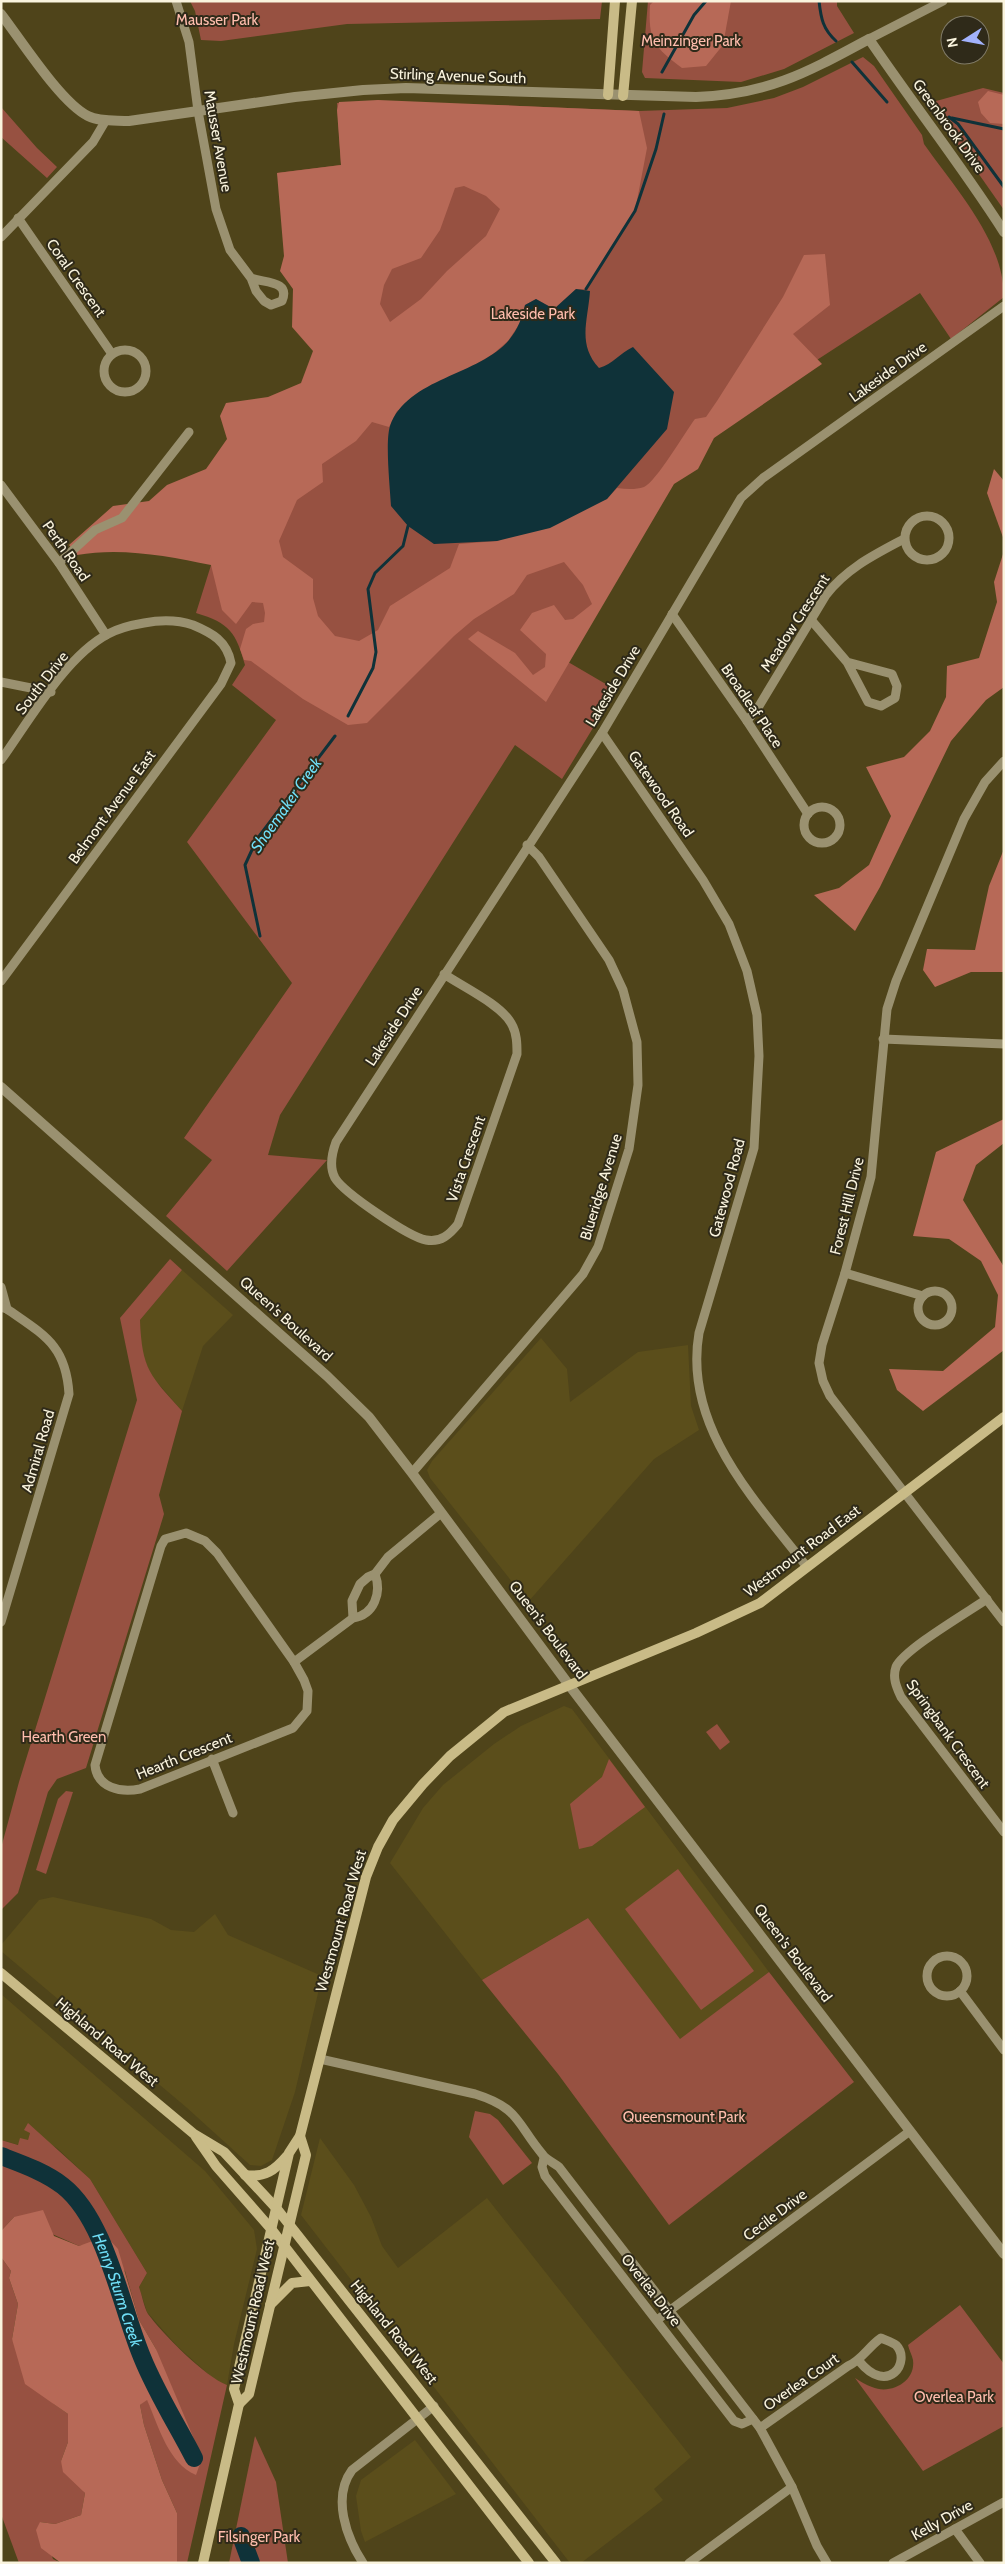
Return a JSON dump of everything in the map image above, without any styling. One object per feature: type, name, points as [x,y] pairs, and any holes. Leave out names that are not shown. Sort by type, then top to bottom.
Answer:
[{"type":"main road","points":[[608,96],[615,1]]},
{"type":"main road","points":[[623,96],[632,1]]},
{"type":"main road","name":"Westmount Road East","points":[[570,1685],[749,1610],[1004,1417]]},
{"type":"main road","name":"Westmount Road West","points":[[203,2563],[239,2404],[234,2388],[289,2153],[300,2136],[366,1877],[378,1847],[393,1820],[450,1756],[504,1712],[570,1685]]},
{"type":"main road","name":"Highland Road West","points":[[1,1973],[194,2134],[224,2152],[277,2209],[556,2563]]},
{"type":"main road","name":"Highland Road West","points":[[194,2134],[216,2166],[272,2230],[529,2563]]},
{"type":"main road","name":"Westmount Road West","points":[[239,2404],[249,2394],[306,2155],[300,2136]]},
{"type":"main road","points":[[245,2175],[261,2176],[268,2173],[277,2167],[289,2153]]},
{"type":"main road","points":[[270,2305],[292,2283],[310,2281]]},
{"type":"street","name":"Mausser Avenue","points":[[176,1],[189,42],[198,111],[216,209],[230,250],[251,278]]},
{"type":"street","name":"Stirling Avenue South","points":[[3,20],[70,105],[89,116],[106,120],[130,121],[312,95],[406,88],[608,96],[703,97],[754,91],[788,80],[943,1]]},
{"type":"street","name":"Greenbrook Drive","points":[[869,39],[942,145],[979,193],[1004,232]]},
{"type":"street","points":[[1,237],[92,142],[106,120]]},
{"type":"street","name":"Coral Crescent","points":[[18,218],[112,354]]},
{"type":"street","name":"Lakeside Drive","points":[[331,1160],[336,1142],[602,732],[740,498],[763,478],[1004,306]]},
{"type":"street","points":[[125,349],[141,356],[146,365],[146,376],[141,386],[130,392],[112,388],[107,382],[104,370],[105,363],[112,354],[125,349]]},
{"type":"street","points":[[59,563],[95,530],[122,518],[189,432]]},
{"type":"street","name":"Perth Road","points":[[1,485],[59,563],[106,635]]},
{"type":"street","name":"Meadow Crescent","points":[[747,721],[759,706],[838,579],[856,565],[904,539],[907,527],[912,521],[926,515],[941,520],[949,536],[945,550],[935,559],[927,560],[913,555],[906,546],[904,539]]},
{"type":"street","name":"Broadleaf Place","points":[[672,614],[747,721],[808,814],[804,828],[813,840],[824,843],[836,837],[840,827],[835,812],[824,806],[817,807],[808,814]]},
{"type":"street","name":"South Drive","points":[[1,760],[70,665],[106,635],[136,624],[170,621],[205,630],[226,645]]},
{"type":"street","points":[[812,621],[847,662],[868,702],[881,706],[895,698],[897,686],[892,674],[847,662]]},
{"type":"street","name":"Belmont Avenue East","points":[[1,980],[221,684],[231,662],[226,645]]},
{"type":"street","points":[[1,682],[51,692]]},
{"type":"street","name":"Gatewood Road","points":[[602,732],[703,880],[729,924],[748,971],[757,1015],[759,1056],[754,1148],[699,1333],[696,1350],[696,1374],[707,1422],[718,1445],[752,1497],[807,1567]]},
{"type":"street","name":"Forest Hill Drive","points":[[1004,761],[985,782],[964,819],[896,980],[887,1009],[872,1168],[845,1273],[822,1345],[819,1363],[823,1382],[830,1396],[1004,1622]]},
{"type":"street","name":"Blueridge Avenue","points":[[412,1473],[583,1274],[598,1247],[629,1149],[634,1122],[638,1085],[637,1042],[623,990],[609,960],[539,857],[527,845]]},
{"type":"street","name":"Vista Crescent","points":[[331,1160],[334,1177],[345,1190],[410,1234],[427,1240],[439,1240],[449,1236],[458,1224],[517,1054],[516,1038],[512,1024],[504,1013],[444,974]]},
{"type":"street","points":[[883,1039],[1004,1044]]},
{"type":"street","name":"Queen's Boulevard","points":[[1,1087],[327,1376],[369,1417],[570,1685],[1004,2254]]},
{"type":"street","points":[[845,1273],[923,1296]]},
{"type":"street","name":"Admiral Road","points":[[1,1287],[4,1308],[55,1346],[64,1361],[69,1394],[1,1622]]},
{"type":"street","points":[[353,1618],[351,1608],[355,1593],[368,1577],[375,1574],[388,1557],[442,1514]]},
{"type":"street","name":"Hearth Crescent","points":[[186,1534],[205,1541],[217,1553],[294,1662],[308,1691],[307,1711],[302,1720],[293,1728],[212,1759],[132,1791],[113,1788],[98,1778],[96,1774],[96,1765],[161,1546],[166,1539],[186,1534]]},
{"type":"street","points":[[294,1662],[353,1618],[362,1617],[369,1612],[374,1603],[378,1584],[375,1574]]},
{"type":"street","name":"Springbank Crescent","points":[[987,1599],[908,1653],[896,1667],[894,1683],[901,1697],[1004,1832]]},
{"type":"street","points":[[212,1759],[233,1813]]},
{"type":"street","points":[[946,1956],[960,1961],[967,1975],[960,1991],[949,1996],[942,1995],[931,1988],[927,1975],[934,1960],[946,1956]]},
{"type":"street","points":[[960,1991],[1004,2050]]},
{"type":"street","name":"Overlea Drive","points":[[320,2059],[496,2100],[513,2113],[544,2158],[559,2167],[760,2428],[792,2487],[817,2546],[827,2563]]},
{"type":"street","name":"Cecile Drive","points":[[657,2320],[910,2131]]},
{"type":"street","name":"Overlea Drive","points":[[544,2158],[542,2166],[545,2176],[734,2421],[742,2424],[753,2419]]},
{"type":"street","name":"Overlea Court","points":[[760,2428],[848,2366],[859,2361],[868,2347],[881,2338],[896,2345],[901,2357],[899,2368],[892,2375],[882,2377],[868,2371],[859,2361]]},
{"type":"street","points":[[363,2563],[346,2532],[342,2502],[343,2486],[346,2477],[352,2470],[434,2406]]},
{"type":"street","points":[[689,2563],[792,2487]]},
{"type":"street","name":"Kelly Drive","points":[[893,2563],[1004,2502]]},
{"type":"street","points":[[955,2529],[980,2563]]},
{"type":"shaded area","points":[[182,1270],[233,1315],[203,1346],[182,1411],[150,1374],[141,1350],[140,1320]]},
{"type":"shaded area","points":[[541,1338],[567,1369],[570,1402],[638,1352],[688,1345],[691,1406],[699,1430],[654,1459],[528,1602],[430,1478],[427,1470],[432,1461]]},
{"type":"shaded area","points":[[564,1706],[572,1709],[769,1972],[680,2040],[588,1918],[482,1980],[390,1863],[423,1808],[443,1785],[494,1744],[521,1726]]},
{"type":"shaded area","points":[[53,1897],[151,1919],[171,1930],[194,1932],[215,1914],[228,1935],[322,1976],[295,2092],[272,2160],[261,2166],[250,2165],[186,2107],[1,1951],[1,1945],[39,1900]]},
{"type":"shaded area","points":[[1,1994],[205,2171],[254,2230],[257,2249],[234,2344],[227,2385],[217,2382],[177,2346],[147,2312],[139,2287],[147,2273],[90,2179],[57,2148],[30,2133],[28,2140],[19,2145],[1,2140]]},
{"type":"shaded area","points":[[320,2138],[354,2185],[371,2217],[382,2246],[398,2268],[487,2198],[691,2457],[654,2489],[663,2500],[581,2563],[570,2563],[301,2215]]},
{"type":"shaded area","points":[[415,2440],[456,2494],[365,2542],[361,2531],[356,2496],[361,2480]]},
{"type":"green space","name":"Mausser Park","points":[[190,1],[602,1],[600,19],[347,24],[221,41],[201,40],[195,11]]},
{"type":"green space","name":"Meinzinger Park","points":[[648,1],[837,1],[837,6],[854,33],[784,69],[741,82],[645,78],[642,72]]},
{"type":"green space","points":[[654,1],[731,1],[723,45],[706,66],[682,68],[659,48],[650,27],[650,5]]},
{"type":"green space","name":"Lakeside Park","points":[[863,57],[874,66],[922,135],[924,144],[976,216],[996,256],[1002,276],[1004,297],[951,339],[920,293],[803,369],[685,453],[563,659],[616,690],[562,779],[515,745],[280,1115],[268,1155],[327,1160],[227,1271],[166,1216],[212,1160],[184,1138],[292,983],[187,842],[276,720],[232,685],[245,665],[235,637],[224,625],[196,613],[212,562],[184,506],[336,375],[277,173],[341,165],[337,103],[497,105],[639,111],[727,108],[774,98],[803,87]]},
{"type":"green space","points":[[983,88],[1004,93],[1004,210],[929,103]]},
{"type":"green space","points":[[988,91],[1004,95],[1004,124],[990,123],[981,113],[978,102]]},
{"type":"green space","points":[[378,100],[639,111],[647,148],[635,211],[586,289],[576,289],[554,309],[536,299],[525,305],[520,323],[508,341],[493,354],[397,411],[389,427],[372,422],[356,441],[322,464],[323,482],[297,500],[279,541],[283,557],[313,579],[313,598],[318,616],[335,636],[359,641],[378,630],[390,606],[450,568],[459,544],[497,541],[607,499],[617,488],[637,489],[644,487],[663,467],[695,419],[706,417],[783,297],[804,255],[825,254],[830,305],[793,334],[822,364],[714,438],[698,469],[674,484],[546,702],[468,639],[478,631],[515,653],[533,675],[545,667],[546,654],[520,630],[532,613],[554,605],[565,620],[573,619],[592,604],[583,585],[564,562],[527,575],[514,594],[474,619],[454,636],[367,723],[348,725],[303,699],[251,661],[244,660],[240,649],[246,629],[253,624],[264,622],[263,603],[252,602],[236,624],[222,610],[211,565],[127,552],[77,555],[69,545],[113,506],[149,501],[167,485],[206,469],[227,439],[220,416],[226,403],[268,397],[301,383],[313,351],[292,327],[293,289],[280,271],[284,256],[277,173],[341,165],[337,110],[339,102]],"holes":[[[464,186],[486,196],[500,209],[486,236],[447,271],[421,299],[390,322],[380,304],[384,285],[392,269],[421,258],[440,230],[455,188]]]},
{"type":"green space","points":[[1,107],[37,148],[57,167],[47,178],[1,137]]},
{"type":"green space","points":[[994,469],[1004,481],[1004,540],[987,493]]},
{"type":"green space","points":[[1004,551],[1004,687],[986,700],[951,741],[880,887],[855,931],[814,895],[839,888],[869,865],[891,816],[866,767],[904,757],[930,731],[946,697],[947,666],[979,658],[997,602],[994,582]]},
{"type":"green space","points":[[1004,849],[1004,972],[971,972],[935,987],[923,970],[927,949],[975,950],[989,886]]},
{"type":"green space","points":[[1004,1119],[1004,1143],[976,1165],[963,1200],[1004,1267],[1004,1350],[923,1411],[897,1390],[889,1369],[943,1371],[995,1327],[998,1295],[981,1261],[949,1239],[913,1236],[936,1152]]},
{"type":"green space","name":"Hearth Green","points":[[170,1259],[182,1270],[140,1320],[143,1350],[150,1371],[162,1389],[182,1411],[159,1495],[164,1514],[86,1768],[57,1779],[48,1792],[18,1893],[1,1910],[1,1848],[19,1782],[137,1400],[120,1318]]},
{"type":"green space","points":[[717,1724],[730,1742],[720,1750],[706,1732]]},
{"type":"green space","points":[[609,1759],[645,1807],[592,1846],[579,1849],[570,1804],[602,1777]]},
{"type":"green space","points":[[66,1791],[73,1792],[46,1874],[36,1870],[58,1799]]},
{"type":"green space","points":[[678,1869],[754,1971],[701,2010],[625,1909]]},
{"type":"green space","name":"Queensmount Park","points":[[588,1918],[680,2039],[769,1972],[854,2082],[669,2225],[558,2074],[482,1980]]},
{"type":"green space","points":[[475,2111],[490,2114],[498,2120],[532,2163],[503,2185],[469,2137]]},
{"type":"green space","points":[[28,2123],[90,2179],[147,2273],[139,2287],[148,2314],[173,2343],[196,2364],[227,2385],[187,2563],[177,2563],[177,2513],[162,2480],[144,2425],[140,2405],[147,2399],[166,2443],[156,2349],[139,2320],[125,2271],[90,2244],[79,2246],[14,2217],[1,2231],[1,2140],[18,2145],[20,2138],[28,2140],[30,2133],[24,2130]]},
{"type":"green space","points":[[43,2210],[54,2236],[79,2246],[106,2236],[118,2249],[139,2320],[156,2349],[202,2458],[196,2475],[186,2469],[171,2453],[147,2400],[140,2405],[144,2425],[162,2480],[177,2513],[177,2563],[61,2563],[41,2548],[36,2530],[40,2522],[55,2524],[81,2515],[85,2493],[63,2472],[61,2461],[68,2442],[68,2414],[25,2384],[12,2339],[18,2304],[9,2278],[11,2271],[1,2257],[1,2231],[14,2217]]},
{"type":"green space","points":[[1,2257],[11,2271],[9,2278],[18,2304],[12,2339],[54,2404],[68,2414],[68,2442],[61,2461],[85,2493],[81,2515],[55,2524],[40,2522],[53,2559],[61,2563],[19,2563],[1,2514]]},
{"type":"green space","name":"Overlea Park","points":[[960,2305],[1004,2364],[1004,2426],[923,2471],[855,2378],[879,2389],[894,2388],[900,2385],[910,2375],[913,2368],[913,2360],[908,2345]]},
{"type":"green space","name":"Filsinger Park","points":[[255,2436],[276,2482],[288,2563],[229,2563]]},
{"type":"water","points":[[576,289],[590,291],[586,322],[586,341],[592,359],[599,368],[633,347],[674,392],[667,429],[607,499],[550,528],[497,541],[434,544],[408,526],[391,506],[388,453],[390,426],[399,410],[412,397],[427,387],[496,352],[515,332],[525,305],[536,299],[554,309]]},
{"type":"waterway","points":[[662,72],[694,15],[706,1]]},
{"type":"waterway","name":"Shoemaker Creek","points":[[819,1],[823,23],[836,41]]},
{"type":"waterway","name":"Shoemaker Creek","points":[[852,62],[887,102]]},
{"type":"waterway","points":[[586,289],[635,211],[656,149],[664,114]]},
{"type":"waterway","points":[[949,117],[958,124],[1004,187]]},
{"type":"waterway","name":"Shoemaker Creek","points":[[952,118],[1004,129]]},
{"type":"waterway","name":"Shoemaker Creek","points":[[348,716],[373,668],[376,652],[368,589],[375,573],[403,546],[408,526]]},
{"type":"waterway","name":"Shoemaker Creek","points":[[260,936],[245,865],[257,839],[335,736]]},
{"type":"waterway","name":"Henry Sturm Creek","points":[[1,2156],[41,2172],[56,2181],[78,2201],[91,2220],[111,2266],[134,2337],[148,2370],[194,2458]]},
{"type":"waterway","name":"Henry Sturm Creek","points":[[241,2536],[251,2563]]}]
